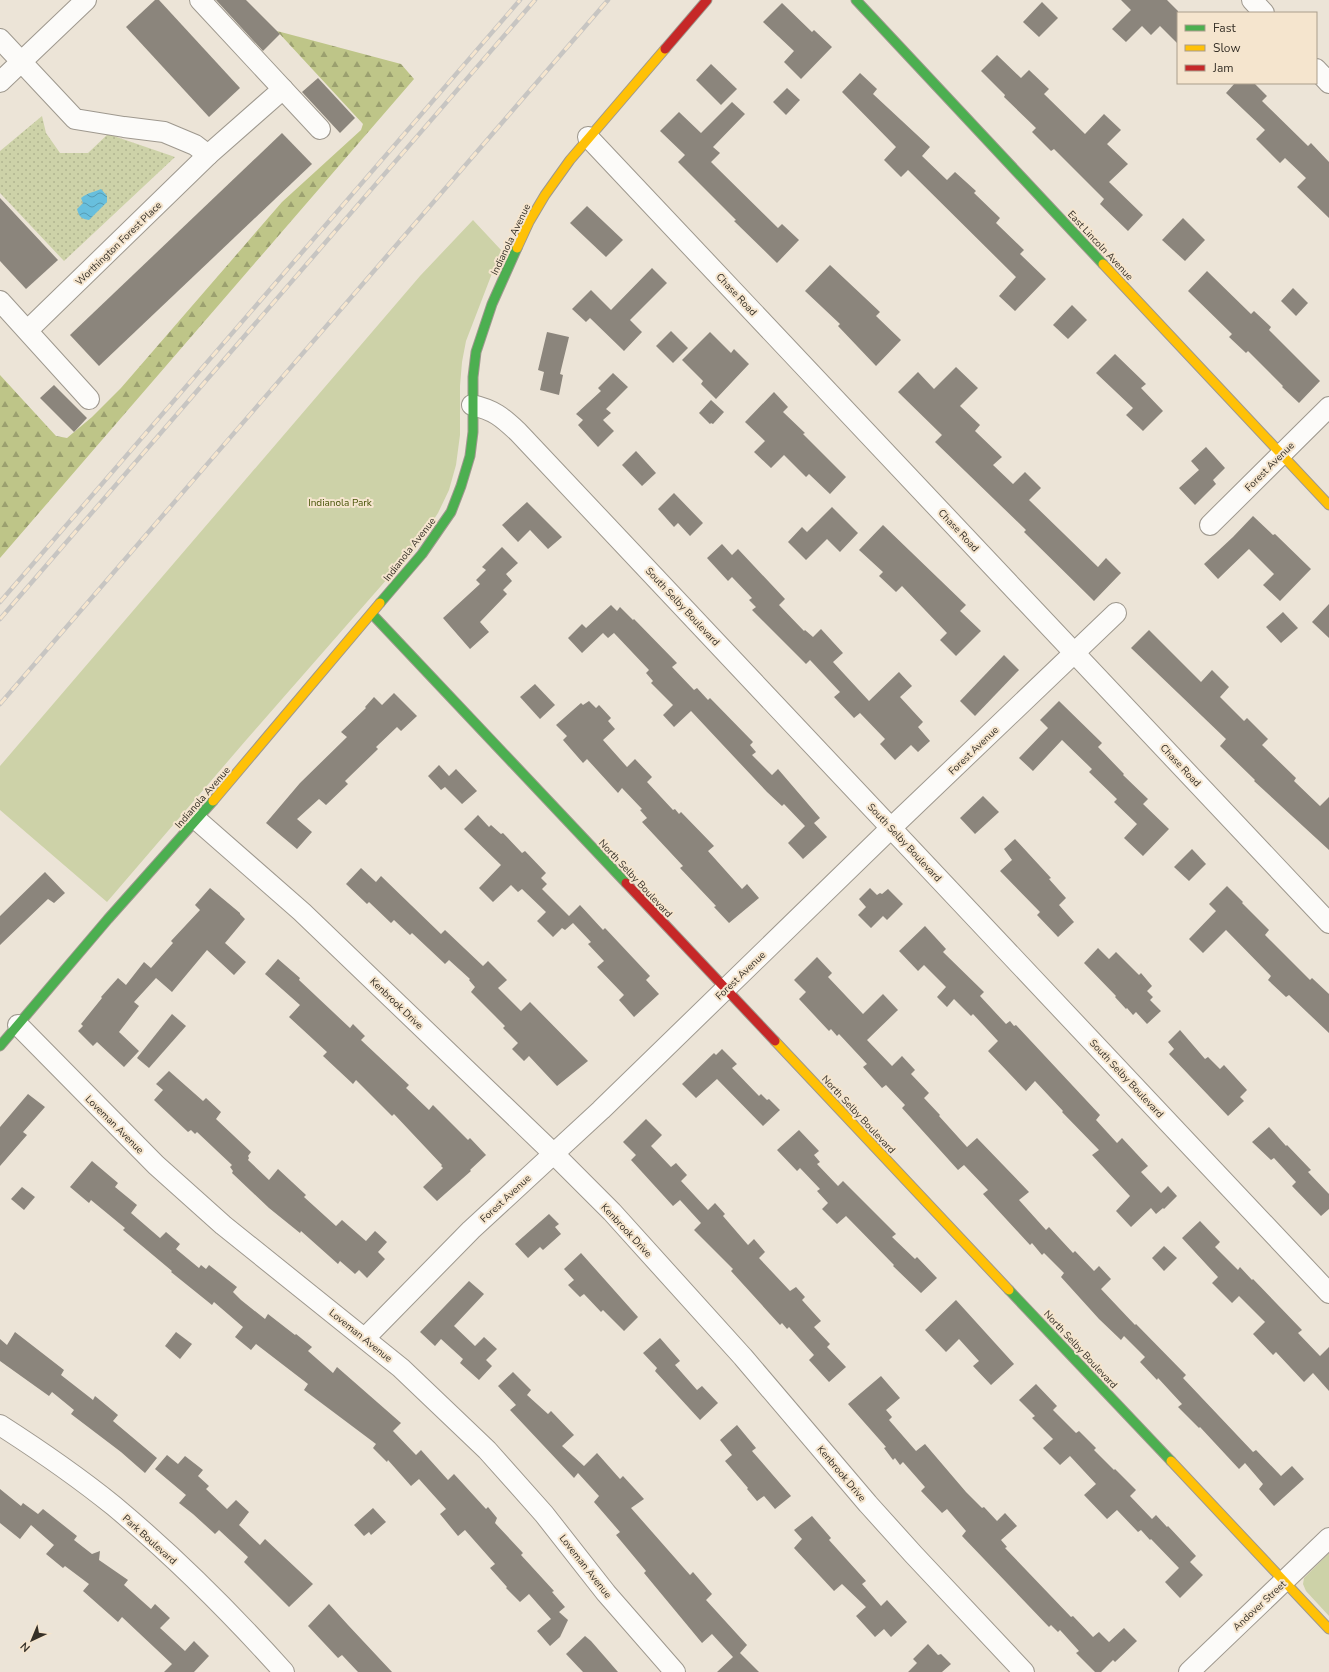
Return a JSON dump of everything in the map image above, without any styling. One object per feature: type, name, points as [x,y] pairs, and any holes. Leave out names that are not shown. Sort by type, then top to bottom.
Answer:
[{"type":"street","points":[[0,82],[86,0]]},
{"type":"street","points":[[200,0],[320,128]]},
{"type":"street","name":"Indianola Avenue","points":[[0,1046],[108,919],[197,820],[372,614],[422,554],[451,512],[470,456],[473,432],[472,405],[476,352],[492,304],[506,270],[529,222],[545,195],[588,137],[707,0]]},
{"type":"street","name":"East Lincoln Avenue","points":[[856,0],[1329,505]]},
{"type":"street","points":[[1252,0],[1263,12]]},
{"type":"street","points":[[0,39],[75,119],[164,132],[195,145],[208,156]]},
{"type":"street","points":[[1317,70],[1329,82]]},
{"type":"street","name":"Worthington Forest Place","points":[[28,330],[208,156],[283,89]]},
{"type":"street","name":"Chase Road","points":[[588,137],[1329,923]]},
{"type":"street","points":[[0,301],[28,330],[89,399]]},
{"type":"street","name":"South Selby Boulevard","points":[[472,405],[487,408],[500,415],[518,432],[1329,1293]]},
{"type":"street","name":"Forest Avenue","points":[[1210,525],[1329,407]]},
{"type":"street","name":"Forest Avenue","points":[[365,1338],[471,1230],[600,1110],[891,828],[1116,613]]},
{"type":"street","name":"North Selby Boulevard","points":[[372,614],[1329,1629]]},
{"type":"street","name":"Kenbrook Drive","points":[[197,820],[302,912],[554,1154],[617,1218],[743,1357],[883,1521],[1024,1672]]},
{"type":"street","name":"Loveman Avenue","points":[[18,1025],[101,1110],[223,1226],[401,1368],[486,1450],[544,1514],[606,1593],[675,1672]]},
{"type":"street","name":"Park Boulevard","points":[[0,1425],[53,1460],[114,1506],[166,1552],[235,1618],[284,1672]]},
{"type":"street","name":"Andover Street","points":[[1188,1672],[1329,1538]]},
{"type":"green space","points":[[277,31],[401,64],[414,79],[0,558],[0,375],[56,436],[67,438],[92,417],[121,388],[282,202],[361,130],[363,124]]},
{"type":"green space","points":[[42,116],[46,133],[60,153],[88,153],[108,134],[175,157],[64,261],[0,193],[0,151]]},
{"type":"green space","name":"Indianola Park","points":[[473,220],[501,250],[466,341],[460,386],[460,435],[456,465],[449,490],[438,513],[416,546],[107,902],[0,810],[0,766],[420,276]]},
{"type":"green space","points":[[1329,1553],[1329,1616],[1306,1591],[1303,1584],[1304,1578]]},
{"type":"water","points":[[101,189],[107,196],[107,202],[89,220],[80,216],[77,209],[83,203],[81,198]]},
{"type":"building","points":[[155,0],[159,0],[240,88],[209,117],[126,27]]},
{"type":"building","points":[[216,0],[246,0],[280,34],[263,51]]},
{"type":"building","points":[[1121,0],[1167,0],[1178,11],[1177,43],[1160,26],[1151,35],[1142,26],[1126,42],[1112,29],[1131,10]]},
{"type":"building","points":[[1042,2],[1058,18],[1039,37],[1023,22]]},
{"type":"building","points":[[782,3],[812,32],[814,30],[832,47],[801,79],[784,62],[794,51],[763,22]]},
{"type":"building","points":[[997,55],[1021,78],[1029,70],[1049,89],[1044,94],[1085,134],[1104,114],[1121,130],[1107,144],[1128,164],[1109,182],[1143,215],[1128,231],[1100,204],[1104,199],[1054,149],[1051,151],[1032,132],[1036,128],[1004,97],[1005,95],[981,71]]},
{"type":"building","points":[[711,64],[737,89],[721,105],[696,80]]},
{"type":"building","points":[[860,73],[877,89],[873,94],[930,147],[922,156],[947,180],[955,172],[976,191],[974,193],[1000,218],[996,223],[1024,250],[1020,254],[1046,279],[1015,311],[999,296],[1016,277],[908,170],[901,177],[884,160],[896,147],[842,92]]},
{"type":"building","points":[[318,78],[355,118],[340,133],[302,92]]},
{"type":"building","points":[[1234,84],[1255,84],[1267,96],[1262,101],[1308,146],[1311,143],[1329,162],[1329,218],[1297,187],[1306,178],[1285,158],[1280,163],[1256,139],[1265,130],[1226,93]]},
{"type":"building","points":[[787,88],[800,100],[786,115],[773,102]]},
{"type":"building","points":[[732,102],[745,114],[713,147],[720,153],[711,162],[778,228],[782,224],[799,240],[777,263],[734,221],[736,220],[678,162],[685,155],[660,131],[679,112],[701,133]]},
{"type":"building","points":[[282,133],[312,164],[99,366],[70,335]]},
{"type":"building","points":[[0,198],[58,260],[26,289],[0,261]]},
{"type":"building","points":[[587,206],[623,240],[606,257],[570,223]]},
{"type":"building","points":[[1183,218],[1205,240],[1185,261],[1162,240]]},
{"type":"building","points":[[830,265],[880,312],[876,316],[901,340],[876,366],[838,326],[840,324],[805,291]]},
{"type":"building","points":[[652,268],[667,283],[630,320],[642,332],[624,351],[590,318],[586,322],[572,309],[591,290],[611,310]]},
{"type":"building","points":[[1207,271],[1251,314],[1254,311],[1271,327],[1269,330],[1320,381],[1299,403],[1248,351],[1246,353],[1229,337],[1232,334],[1188,291]]},
{"type":"building","points":[[1293,288],[1308,303],[1296,316],[1281,301]]},
{"type":"building","points":[[1072,305],[1087,320],[1068,339],[1053,325]]},
{"type":"building","points":[[671,331],[688,348],[673,363],[656,346]]},
{"type":"building","points":[[547,332],[569,337],[560,374],[563,375],[559,395],[540,390],[544,372],[538,370]]},
{"type":"building","points":[[710,332],[731,353],[734,349],[749,364],[716,399],[701,384],[703,381],[682,360]]},
{"type":"building","points":[[1115,354],[1146,384],[1141,388],[1163,411],[1143,431],[1126,415],[1133,408],[1096,373]]},
{"type":"building","points":[[956,367],[978,388],[960,406],[980,425],[975,431],[1002,457],[993,465],[1013,484],[1025,472],[1041,488],[1029,500],[1098,567],[1106,558],[1121,573],[1094,601],[1024,532],[1026,530],[935,442],[942,435],[898,392],[918,372],[934,389]]},
{"type":"building","points":[[613,373],[628,387],[606,409],[611,413],[603,420],[614,431],[598,447],[578,425],[583,420],[576,414],[601,391],[598,388]]},
{"type":"building","points":[[54,385],[87,418],[74,432],[40,398]]},
{"type":"building","points":[[774,392],[788,407],[783,412],[846,477],[830,494],[809,474],[806,477],[784,455],[771,468],[754,452],[765,441],[745,422]]},
{"type":"building","points":[[711,400],[724,412],[713,424],[710,424],[699,413]]},
{"type":"building","points":[[1206,447],[1225,468],[1213,480],[1216,484],[1195,505],[1179,488],[1199,470],[1191,461]]},
{"type":"building","points":[[636,451],[656,473],[642,486],[622,465]]},
{"type":"building","points":[[674,493],[703,523],[690,536],[678,523],[674,527],[658,509]]},
{"type":"building","points":[[527,502],[562,537],[548,549],[530,530],[518,542],[502,525]]},
{"type":"building","points":[[832,507],[858,533],[840,552],[827,539],[806,560],[788,542],[802,527],[807,532]]},
{"type":"building","points":[[1253,516],[1273,535],[1275,534],[1311,569],[1280,601],[1263,585],[1274,574],[1249,549],[1218,579],[1204,564]]},
{"type":"building","points":[[883,525],[966,605],[960,611],[981,631],[956,656],[940,640],[947,633],[902,586],[896,592],[879,576],[883,572],[859,550]]},
{"type":"building","points":[[722,544],[732,555],[738,549],[785,599],[779,605],[804,631],[805,630],[813,637],[821,629],[843,653],[833,662],[869,701],[899,672],[912,686],[900,697],[923,722],[918,727],[930,741],[918,752],[911,745],[895,760],[880,744],[885,739],[860,713],[854,718],[834,697],[840,692],[810,660],[806,664],[752,610],[756,607],[749,600],[752,598],[732,577],[728,581],[707,558]]},
{"type":"building","points":[[502,547],[518,563],[506,574],[512,581],[503,590],[507,594],[480,622],[489,632],[470,649],[443,618],[480,584],[476,580],[486,570],[482,567]]},
{"type":"building","points":[[1329,604],[1329,638],[1312,622]]},
{"type":"building","points":[[611,605],[617,611],[620,607],[633,620],[634,619],[677,663],[672,667],[694,690],[697,688],[708,700],[710,698],[753,742],[750,745],[756,752],[752,755],[772,775],[778,769],[820,818],[814,823],[827,837],[803,859],[788,843],[805,826],[784,804],[782,806],[767,792],[691,711],[674,727],[663,715],[673,705],[651,683],[653,681],[646,673],[649,670],[614,633],[608,638],[603,633],[582,653],[568,638],[582,624],[586,628]]},
{"type":"building","points":[[1283,612],[1298,628],[1281,643],[1266,627]]},
{"type":"building","points":[[1149,630],[1201,682],[1212,670],[1229,687],[1220,697],[1244,721],[1247,718],[1268,739],[1262,745],[1296,778],[1294,781],[1320,806],[1329,797],[1329,850],[1254,781],[1255,780],[1220,746],[1226,739],[1131,648]]},
{"type":"building","points":[[1004,655],[1019,670],[975,716],[960,701]]},
{"type":"building","points":[[535,684],[555,705],[540,719],[520,697]]},
{"type":"building","points":[[394,693],[417,716],[401,731],[397,727],[376,747],[378,749],[345,781],[348,784],[326,805],[319,799],[297,819],[312,832],[297,849],[266,823],[300,783],[347,737],[341,732],[366,708],[365,707],[374,697],[382,705]]},
{"type":"building","points":[[589,701],[596,708],[599,705],[611,718],[608,721],[615,729],[603,740],[627,767],[635,759],[652,777],[647,782],[673,810],[675,809],[679,814],[681,812],[714,846],[708,851],[742,889],[747,884],[759,898],[729,923],[714,907],[716,906],[680,868],[683,866],[642,822],[647,818],[640,810],[642,809],[622,788],[618,793],[587,759],[583,763],[563,740],[567,736],[556,725],[581,703],[583,705]]},
{"type":"building","points":[[1059,701],[1102,743],[1098,747],[1124,774],[1123,775],[1148,799],[1143,804],[1169,829],[1143,856],[1124,838],[1137,824],[1114,802],[1117,799],[1089,772],[1092,769],[1062,740],[1033,771],[1019,758],[1048,728],[1040,720]]},
{"type":"building","points":[[439,765],[449,776],[456,769],[477,791],[462,804],[445,787],[441,790],[428,776]]},
{"type":"building","points":[[983,796],[999,812],[975,834],[960,818]]},
{"type":"building","points":[[478,815],[489,827],[491,825],[501,834],[503,833],[522,853],[525,851],[546,873],[541,878],[547,884],[542,889],[569,916],[580,905],[603,930],[605,928],[650,976],[646,980],[659,994],[634,1017],[619,1000],[624,995],[597,967],[604,961],[588,944],[591,942],[573,923],[565,930],[562,928],[553,937],[537,921],[546,912],[522,889],[518,892],[511,885],[493,902],[479,888],[501,865],[464,829]]},
{"type":"building","points":[[1015,839],[1051,878],[1049,879],[1066,898],[1059,905],[1074,922],[1058,937],[1037,915],[1040,912],[1000,871],[1012,860],[1004,849]]},
{"type":"building","points":[[1192,849],[1206,864],[1189,881],[1174,867]]},
{"type":"building","points":[[361,868],[376,882],[381,876],[441,934],[445,930],[483,966],[488,961],[507,980],[498,988],[521,1011],[530,1002],[588,1061],[557,1086],[529,1056],[524,1061],[512,1049],[518,1043],[503,1028],[505,1026],[471,992],[475,987],[469,980],[470,979],[449,960],[445,964],[412,933],[410,935],[394,920],[391,923],[369,902],[367,904],[346,884]]},
{"type":"building","points":[[45,872],[65,893],[54,903],[48,899],[0,945],[0,916]]},
{"type":"building","points":[[1227,886],[1269,930],[1265,935],[1310,980],[1312,978],[1329,994],[1329,1033],[1289,995],[1286,997],[1268,980],[1271,976],[1226,930],[1203,953],[1189,939],[1216,911],[1209,904]]},
{"type":"building","points":[[210,888],[245,919],[225,943],[246,962],[234,975],[207,950],[172,992],[156,978],[134,1002],[139,1006],[119,1032],[139,1051],[124,1067],[97,1042],[93,1046],[78,1031],[83,1026],[81,1024],[102,998],[101,997],[118,978],[126,985],[144,962],[151,968],[173,943],[171,941],[200,910],[195,905]]},
{"type":"building","points":[[870,888],[877,895],[880,893],[882,894],[888,889],[903,904],[887,920],[883,916],[871,928],[858,915],[866,907],[859,899]]},
{"type":"building","points":[[925,926],[946,949],[943,952],[984,992],[980,996],[1006,1024],[1010,1021],[1014,1026],[1016,1025],[1100,1115],[1096,1120],[1117,1143],[1122,1138],[1148,1166],[1141,1172],[1161,1193],[1168,1186],[1177,1196],[1164,1209],[1163,1208],[1156,1214],[1151,1208],[1131,1227],[1116,1211],[1130,1196],[1092,1155],[1099,1150],[1062,1112],[1063,1111],[1035,1081],[1026,1091],[988,1051],[998,1041],[973,1014],[971,1016],[954,999],[947,1007],[937,997],[946,987],[924,965],[918,971],[899,951]]},
{"type":"building","points":[[1098,948],[1109,959],[1116,952],[1139,975],[1141,973],[1152,986],[1147,991],[1153,997],[1150,1000],[1161,1011],[1147,1024],[1136,1012],[1133,1015],[1127,1008],[1126,1009],[1115,997],[1116,996],[1084,963]]},
{"type":"building","points":[[817,957],[832,973],[828,977],[863,1014],[883,994],[898,1010],[867,1040],[892,1066],[902,1056],[915,1070],[911,1074],[929,1093],[924,1098],[967,1147],[977,1138],[1029,1192],[1019,1200],[1046,1230],[1049,1227],[1073,1253],[1075,1251],[1094,1271],[1099,1266],[1111,1279],[1101,1289],[1186,1375],[1183,1378],[1253,1452],[1256,1450],[1281,1476],[1292,1466],[1304,1479],[1274,1506],[1259,1489],[1263,1484],[1245,1463],[1239,1469],[1200,1427],[1199,1428],[1178,1407],[1182,1404],[1158,1378],[1157,1380],[1140,1362],[1145,1357],[1124,1336],[1121,1340],[1099,1319],[1061,1277],[1064,1273],[1044,1253],[1042,1255],[1032,1243],[1030,1245],[983,1194],[988,1190],[964,1165],[958,1170],[902,1108],[905,1105],[886,1085],[882,1088],[863,1067],[867,1064],[839,1034],[837,1036],[831,1029],[829,1031],[799,999],[806,992],[794,980]]},
{"type":"building","points":[[278,959],[300,978],[299,980],[350,1028],[353,1024],[365,1036],[361,1040],[409,1085],[406,1088],[429,1110],[433,1105],[468,1140],[470,1138],[486,1155],[470,1170],[471,1171],[437,1201],[423,1187],[443,1168],[441,1166],[442,1165],[394,1114],[392,1116],[356,1080],[353,1084],[323,1056],[327,1052],[289,1017],[300,1005],[265,974]]},
{"type":"building","points":[[172,1014],[186,1026],[149,1068],[137,1058]]},
{"type":"building","points":[[1180,1030],[1205,1059],[1208,1057],[1220,1069],[1224,1065],[1247,1090],[1240,1097],[1244,1101],[1228,1116],[1169,1054],[1174,1049],[1168,1042]]},
{"type":"building","points":[[722,1049],[737,1064],[732,1068],[759,1096],[761,1094],[767,1100],[769,1099],[780,1110],[763,1126],[717,1079],[696,1098],[682,1084],[714,1053],[716,1055]]},
{"type":"building","points":[[169,1071],[203,1101],[206,1098],[221,1112],[216,1119],[251,1152],[248,1156],[248,1160],[269,1180],[278,1169],[306,1195],[304,1197],[336,1226],[342,1220],[366,1241],[375,1231],[387,1242],[378,1252],[385,1259],[367,1278],[359,1270],[355,1274],[340,1261],[338,1264],[301,1231],[300,1233],[269,1208],[232,1173],[233,1171],[230,1167],[232,1165],[197,1132],[195,1134],[191,1130],[188,1132],[154,1100],[163,1090],[156,1084]]},
{"type":"building","points":[[28,1094],[45,1107],[23,1132],[27,1135],[0,1166],[0,1127]]},
{"type":"building","points":[[646,1119],[662,1135],[651,1146],[671,1167],[676,1163],[687,1175],[681,1181],[708,1210],[715,1203],[725,1214],[723,1216],[748,1245],[754,1239],[765,1252],[759,1258],[790,1291],[796,1287],[805,1297],[802,1300],[821,1321],[814,1327],[830,1344],[827,1347],[846,1367],[829,1382],[809,1360],[814,1355],[789,1327],[787,1329],[782,1323],[780,1325],[731,1271],[733,1269],[694,1230],[701,1223],[680,1200],[673,1206],[631,1160],[636,1155],[623,1142]]},
{"type":"building","points":[[1269,1127],[1311,1170],[1308,1172],[1329,1194],[1329,1209],[1321,1216],[1292,1186],[1296,1182],[1274,1158],[1271,1160],[1252,1142]]},
{"type":"building","points":[[799,1130],[819,1151],[814,1155],[820,1162],[817,1164],[838,1186],[843,1181],[896,1234],[892,1237],[915,1259],[917,1257],[937,1278],[921,1293],[893,1266],[894,1265],[846,1216],[837,1224],[822,1209],[828,1203],[817,1191],[820,1189],[800,1168],[797,1171],[777,1150]]},
{"type":"building","points":[[92,1161],[118,1183],[115,1187],[137,1205],[131,1213],[160,1238],[166,1232],[180,1244],[176,1249],[199,1268],[201,1265],[206,1269],[209,1265],[237,1287],[233,1292],[241,1300],[265,1319],[268,1314],[295,1335],[296,1334],[312,1347],[308,1351],[333,1373],[337,1367],[401,1423],[393,1431],[416,1455],[421,1450],[448,1480],[454,1474],[486,1509],[488,1507],[497,1518],[495,1523],[523,1553],[521,1555],[554,1591],[552,1592],[565,1607],[559,1612],[568,1620],[560,1637],[550,1646],[537,1631],[551,1619],[529,1594],[520,1602],[506,1588],[507,1587],[490,1568],[495,1564],[465,1530],[458,1536],[440,1514],[446,1509],[419,1479],[411,1486],[388,1460],[387,1462],[373,1448],[376,1444],[304,1390],[308,1384],[256,1344],[251,1350],[235,1337],[243,1327],[214,1302],[212,1305],[171,1272],[172,1271],[123,1230],[125,1228],[91,1200],[89,1203],[70,1187]]},
{"type":"building","points":[[22,1187],[35,1197],[24,1210],[11,1199]]},
{"type":"building","points":[[549,1214],[559,1224],[555,1227],[561,1234],[543,1250],[540,1247],[528,1258],[515,1244]]},
{"type":"building","points":[[1200,1221],[1220,1242],[1215,1247],[1238,1270],[1240,1267],[1252,1280],[1253,1279],[1302,1330],[1298,1333],[1320,1356],[1329,1347],[1329,1391],[1313,1373],[1304,1382],[1276,1352],[1273,1355],[1253,1334],[1265,1322],[1239,1296],[1232,1303],[1212,1283],[1218,1277],[1182,1238]]},
{"type":"building","points":[[1164,1246],[1177,1258],[1164,1271],[1152,1258]]},
{"type":"building","points":[[581,1253],[638,1317],[624,1331],[603,1310],[601,1312],[584,1294],[580,1297],[568,1285],[574,1280],[564,1269]]},
{"type":"building","points":[[469,1281],[484,1294],[454,1326],[475,1346],[484,1337],[497,1349],[486,1360],[492,1366],[479,1380],[460,1363],[463,1359],[441,1339],[435,1346],[420,1332]]},
{"type":"building","points":[[956,1300],[1014,1364],[991,1385],[973,1366],[979,1361],[959,1339],[946,1352],[925,1330]]},
{"type":"building","points":[[15,1332],[64,1370],[61,1375],[93,1400],[95,1396],[118,1415],[113,1421],[157,1458],[145,1473],[121,1452],[71,1414],[74,1410],[52,1392],[49,1396],[0,1361],[0,1339],[7,1345]]},
{"type":"building","points":[[176,1332],[192,1344],[180,1359],[165,1346]]},
{"type":"building","points":[[660,1338],[680,1361],[675,1365],[697,1390],[702,1386],[718,1403],[700,1420],[655,1371],[657,1368],[643,1353]]},
{"type":"building","points":[[513,1372],[531,1390],[527,1395],[548,1414],[551,1411],[574,1435],[562,1446],[584,1466],[597,1453],[620,1479],[623,1476],[644,1499],[631,1508],[690,1575],[693,1572],[712,1594],[706,1600],[747,1645],[740,1653],[759,1672],[717,1672],[733,1657],[712,1634],[702,1643],[644,1573],[646,1571],[616,1535],[620,1532],[594,1502],[599,1496],[578,1473],[574,1478],[510,1410],[516,1405],[498,1386]]},
{"type":"building","points":[[881,1376],[900,1398],[886,1410],[892,1417],[889,1420],[916,1451],[925,1444],[966,1492],[982,1508],[984,1507],[997,1521],[1005,1513],[1017,1526],[1001,1540],[1007,1547],[1005,1548],[1071,1617],[1073,1616],[1093,1637],[1099,1632],[1109,1642],[1124,1628],[1137,1641],[1115,1662],[1113,1660],[1101,1672],[1095,1672],[1076,1653],[1079,1651],[1060,1630],[1058,1632],[1051,1625],[1049,1627],[962,1536],[966,1531],[947,1509],[942,1513],[921,1491],[925,1487],[903,1462],[900,1465],[895,1458],[893,1460],[884,1448],[886,1447],[848,1404]]},
{"type":"building","points":[[1036,1384],[1057,1406],[1053,1410],[1076,1433],[1079,1431],[1096,1448],[1094,1450],[1136,1490],[1130,1496],[1152,1519],[1156,1515],[1196,1556],[1190,1562],[1203,1575],[1180,1598],[1165,1582],[1179,1568],[1151,1539],[1150,1540],[1141,1530],[1138,1532],[1117,1510],[1107,1519],[1084,1495],[1096,1484],[1070,1456],[1060,1465],[1043,1448],[1053,1439],[1032,1418],[1035,1416],[1019,1400]]},
{"type":"building","points":[[737,1425],[756,1448],[752,1451],[791,1496],[775,1509],[764,1496],[757,1501],[725,1461],[732,1455],[720,1440]]},
{"type":"building","points":[[167,1455],[178,1464],[185,1456],[203,1470],[198,1476],[209,1486],[206,1489],[227,1509],[236,1500],[249,1512],[239,1525],[260,1545],[265,1539],[313,1584],[289,1607],[244,1562],[248,1557],[219,1530],[215,1534],[179,1503],[186,1495],[155,1469]]},
{"type":"building","points":[[0,1489],[21,1506],[23,1503],[38,1514],[43,1509],[77,1536],[74,1540],[92,1554],[100,1551],[99,1560],[128,1580],[124,1585],[151,1609],[155,1604],[170,1618],[160,1628],[185,1651],[194,1641],[209,1656],[194,1672],[164,1672],[172,1664],[122,1617],[118,1622],[83,1591],[89,1584],[65,1566],[63,1568],[46,1554],[54,1545],[31,1525],[20,1539],[0,1523]]},
{"type":"building","points":[[373,1508],[386,1522],[371,1535],[369,1532],[364,1536],[354,1525]]},
{"type":"building","points":[[812,1516],[831,1538],[829,1540],[866,1581],[862,1584],[881,1606],[887,1600],[907,1622],[891,1637],[884,1629],[875,1637],[856,1616],[866,1607],[842,1584],[834,1591],[794,1548],[802,1539],[794,1530]]},
{"type":"building","points":[[329,1604],[392,1672],[358,1672],[342,1655],[338,1658],[308,1626]]},
{"type":"building","points":[[585,1636],[618,1672],[583,1672],[566,1654]]},
{"type":"building","points":[[928,1644],[938,1655],[941,1654],[951,1664],[942,1672],[908,1672],[917,1663],[913,1659]]},
{"type":"railway","points":[[0,602],[520,0]]},
{"type":"railway","points":[[0,619],[535,0]]},
{"type":"railway","points":[[0,704],[608,0]]},
{"type":"traffic: fast","points":[[856,0],[1103,264]]},
{"type":"traffic: fast","points":[[380,603],[422,554],[451,512],[470,456],[473,432],[473,377],[476,352],[492,304],[517,248]]},
{"type":"traffic: fast","points":[[372,614],[626,883]]},
{"type":"traffic: fast","points":[[0,1046],[108,919],[213,801]]},
{"type":"traffic: fast","points":[[1009,1290],[1171,1461]]},
{"type":"traffic: slow","points":[[517,248],[529,222],[545,195],[570,160],[665,49]]},
{"type":"traffic: slow","points":[[1103,264],[1329,505]]},
{"type":"traffic: slow","points":[[213,801],[380,603]]},
{"type":"traffic: slow","points":[[775,1041],[1009,1290]]},
{"type":"traffic: slow","points":[[1171,1461],[1329,1629]]},
{"type":"traffic: jam","points":[[665,49],[707,0]]},
{"type":"traffic: jam","points":[[626,883],[775,1041]]}]
